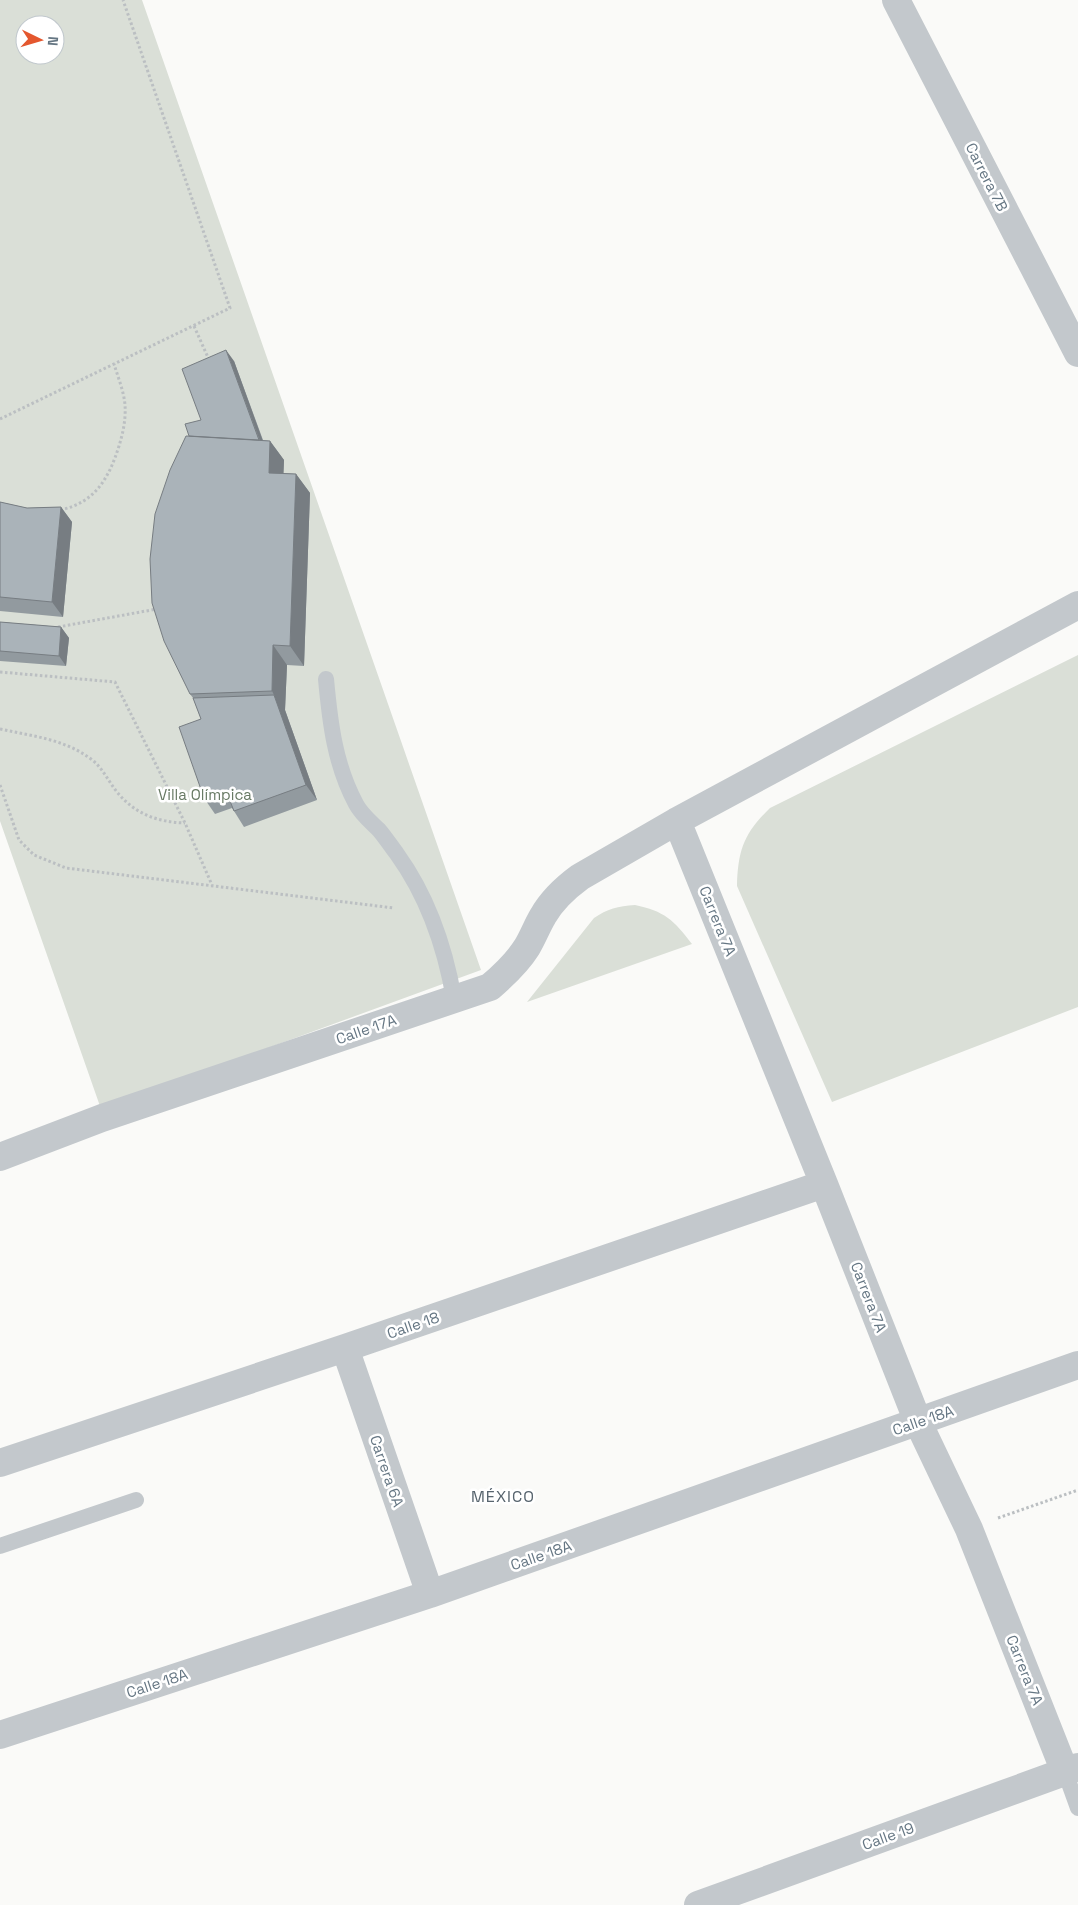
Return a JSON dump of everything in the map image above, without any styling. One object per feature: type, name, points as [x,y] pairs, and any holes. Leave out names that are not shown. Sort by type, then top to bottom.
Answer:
[{"type":"street","name":"Carrera 7B","points":[[896,0],[1078,353]]},
{"type":"street","name":"Calle 17A","points":[[0,1157],[102,1118],[490,986],[504,976],[527,947],[543,915],[572,882],[677,820],[1078,604]]},
{"type":"street","name":"Carrera 7A","points":[[677,820],[918,1422],[969,1529],[1072,1769]]},
{"type":"street","name":"Calle 18","points":[[0,1463],[345,1348],[824,1184]]},
{"type":"street","name":"Carrera 6A","points":[[345,1348],[430,1594]]},
{"type":"street","name":"Calle 18A","points":[[0,1735],[430,1594],[1078,1365]]},
{"type":"street","name":"Calle 19","points":[[707,1904],[1072,1769]]},
{"type":"lane","points":[[326,679],[334,744],[343,778],[357,807],[380,831],[415,881],[432,914],[444,954],[454,999]]},
{"type":"lane","points":[[0,1546],[136,1500]]},
{"type":"lane","points":[[1072,1769],[1078,1808]]},
{"type":"path","points":[[0,419],[230,308],[123,0]]},
{"type":"path","points":[[194,326],[213,370]]},
{"type":"path","points":[[54,511],[68,508],[88,498],[106,480],[116,456],[124,429],[125,405],[114,364]]},
{"type":"path","points":[[52,627],[60,628],[165,608]]},
{"type":"path","points":[[0,672],[115,682],[185,823],[212,884]]},
{"type":"path","points":[[0,729],[59,741],[76,749],[92,760],[106,774],[116,791],[130,805],[166,823],[185,823]]},
{"type":"path","points":[[0,786],[19,840],[34,855],[66,868],[212,884],[394,908]]},
{"type":"path","points":[[969,1529],[1078,1490]]},
{"type":"green space","name":"Villa Olímpica","points":[[0,0],[142,0],[481,970],[101,1109],[0,821]]},
{"type":"green space","points":[[1078,655],[1078,1007],[832,1102],[737,886],[741,852],[748,834],[770,808]]},
{"type":"green space","points":[[635,905],[654,910],[668,918],[692,944],[527,1002],[594,918],[613,908]]},
{"type":"building","points":[[226,350],[259,440],[189,436],[185,424],[201,420],[182,369]]},
{"type":"building","points":[[186,436],[270,441],[269,473],[296,474],[290,646],[273,645],[272,691],[190,694],[164,641],[152,603],[150,559],[155,514],[170,470]]},
{"type":"building","points":[[0,502],[27,508],[61,507],[52,602],[0,597]]},
{"type":"building","points":[[0,622],[61,627],[59,656],[0,651]]},
{"type":"building","points":[[274,695],[306,785],[234,811],[226,791],[204,798],[179,727],[201,719],[193,698]]},
{"type":"district","name":"MÉXICO","points":[[503,1496]]}]
